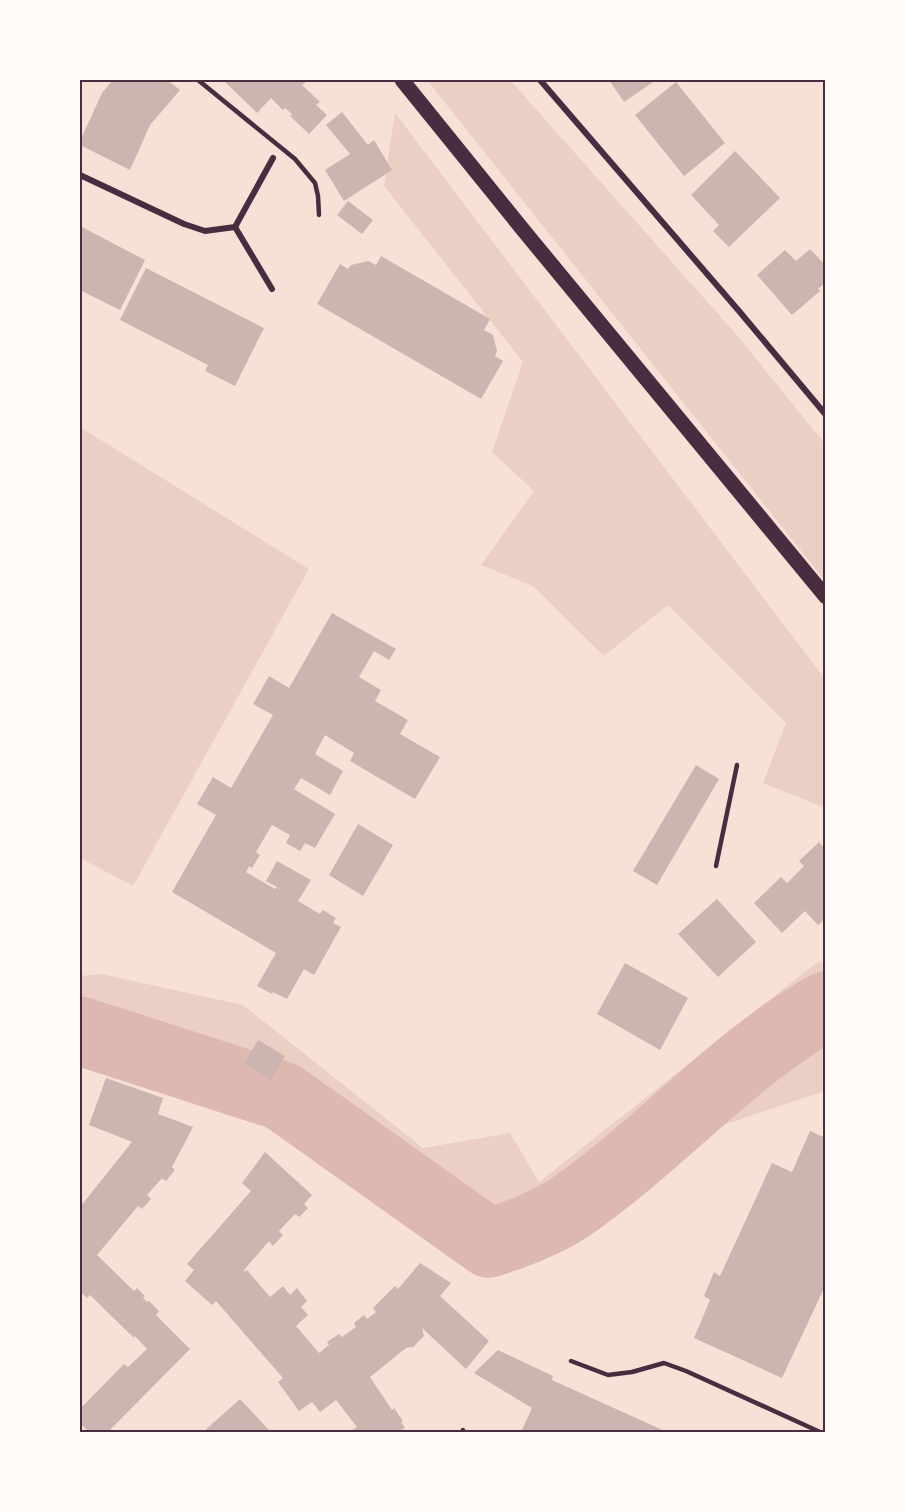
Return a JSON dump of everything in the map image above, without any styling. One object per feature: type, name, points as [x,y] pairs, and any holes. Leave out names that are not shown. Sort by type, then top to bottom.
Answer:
[{"type":"main road","points":[[402,80],[825,597]]},
{"type":"street","points":[[540,80],[825,414]]},
{"type":"street","points":[[235,227],[273,158]]},
{"type":"street","points":[[80,175],[184,224],[205,231],[235,227]]},
{"type":"street","points":[[235,227],[272,289]]},
{"type":"lane","points":[[198,80],[295,159],[315,183],[319,214]]},
{"type":"lane","points":[[716,866],[737,765]]},
{"type":"lane","points":[[571,1361],[608,1375],[664,1364],[686,1371],[820,1432]]},
{"type":"shaded area","points":[[427,80],[510,80],[736,334],[825,444],[825,581]]},
{"type":"shaded area","points":[[395,113],[825,679],[825,808],[763,783],[786,723],[668,605],[604,656],[533,586],[481,565],[534,491],[492,452],[523,362],[384,186]]},
{"type":"shaded area","points":[[80,427],[309,569],[133,886],[80,858]]},
{"type":"shaded area","points":[[825,961],[825,1091],[720,1126],[513,1270],[329,1130],[126,1060],[80,1048],[80,976],[101,974],[243,1005],[423,1148],[510,1133],[539,1182],[816,963]]},
{"type":"building","points":[[113,80],[167,80],[180,90],[150,125],[130,170],[80,145],[102,93]]},
{"type":"building","points":[[223,80],[308,80],[302,85],[320,102],[316,105],[327,115],[309,134],[290,116],[292,114],[285,108],[283,110],[271,98],[257,113]]},
{"type":"building","points":[[609,80],[656,80],[624,102]]},
{"type":"building","points":[[676,82],[725,143],[684,176],[635,115]]},
{"type":"building","points":[[342,112],[368,145],[374,140],[392,170],[344,201],[325,170],[350,154],[326,125]]},
{"type":"building","points":[[735,151],[780,198],[729,247],[713,231],[719,225],[691,195]]},
{"type":"building","points":[[348,201],[373,220],[362,234],[337,215]]},
{"type":"building","points":[[80,226],[145,260],[120,310],[80,290]]},
{"type":"building","points":[[810,249],[826,266],[826,282],[818,289],[820,291],[792,315],[757,275],[785,250],[796,261]]},
{"type":"building","points":[[381,256],[490,319],[484,330],[493,335],[497,351],[495,356],[503,361],[481,399],[317,304],[340,264],[348,269],[351,265],[368,261],[376,265]]},
{"type":"building","points":[[146,268],[264,328],[235,386],[205,371],[208,365],[120,320]]},
{"type":"building","points":[[332,613],[396,649],[389,660],[374,651],[359,677],[381,690],[375,701],[408,720],[400,734],[440,757],[415,799],[350,761],[354,753],[325,735],[315,754],[343,771],[330,795],[301,778],[294,789],[335,814],[315,848],[305,843],[300,851],[286,843],[290,835],[272,825],[256,852],[260,855],[252,868],[249,866],[246,872],[275,889],[277,887],[266,881],[277,861],[311,880],[298,901],[320,914],[323,910],[336,918],[333,923],[341,927],[314,975],[304,969],[287,999],[257,986],[276,953],[172,892],[216,815],[197,804],[213,777],[231,788],[273,715],[253,704],[269,676],[289,688]]},
{"type":"building","points":[[696,765],[719,779],[657,885],[633,871]]},
{"type":"building","points":[[358,824],[393,845],[363,896],[329,875]]},
{"type":"building","points":[[819,842],[826,850],[826,918],[818,925],[805,911],[782,933],[754,903],[781,877],[787,883],[804,866],[799,861]]},
{"type":"building","points":[[717,899],[756,942],[718,977],[678,934]]},
{"type":"building","points":[[625,963],[688,998],[660,1050],[597,1014]]},
{"type":"building","points":[[258,1040],[285,1056],[271,1080],[244,1064]]},
{"type":"building","points":[[106,1078],[163,1098],[158,1114],[193,1127],[172,1167],[175,1170],[166,1181],[162,1178],[147,1195],[151,1199],[142,1209],[138,1206],[97,1255],[134,1291],[137,1288],[145,1296],[143,1298],[159,1311],[156,1315],[190,1349],[108,1432],[89,1432],[80,1423],[80,1409],[124,1364],[128,1367],[147,1349],[90,1295],[87,1298],[80,1291],[80,1207],[132,1142],[89,1125]]},
{"type":"building","points":[[810,1131],[826,1138],[826,1284],[782,1378],[694,1338],[710,1300],[704,1296],[714,1272],[720,1276],[772,1163],[792,1172]]},
{"type":"building","points":[[265,1152],[312,1195],[304,1204],[308,1208],[299,1217],[295,1214],[279,1231],[283,1235],[273,1246],[269,1241],[244,1270],[245,1272],[247,1270],[270,1297],[283,1286],[290,1295],[297,1288],[307,1301],[301,1307],[308,1315],[296,1326],[319,1353],[329,1345],[327,1342],[339,1334],[342,1337],[356,1327],[354,1323],[364,1315],[367,1319],[376,1312],[373,1308],[395,1286],[398,1289],[420,1263],[451,1283],[440,1296],[489,1341],[466,1369],[422,1328],[424,1336],[413,1347],[406,1348],[370,1377],[392,1410],[394,1408],[403,1421],[401,1422],[405,1428],[398,1432],[349,1432],[357,1427],[336,1400],[320,1412],[312,1402],[299,1411],[278,1382],[283,1378],[216,1301],[212,1305],[185,1281],[194,1270],[187,1264],[251,1191],[242,1183]]},
{"type":"building","points":[[498,1350],[553,1376],[552,1380],[667,1432],[521,1432],[532,1408],[474,1373]]},
{"type":"building","points":[[240,1399],[271,1432],[203,1432]]},
{"type":"waterway","points":[[80,1031],[282,1096],[489,1243],[532,1228],[572,1206],[605,1182],[759,1051],[826,1006]]}]
